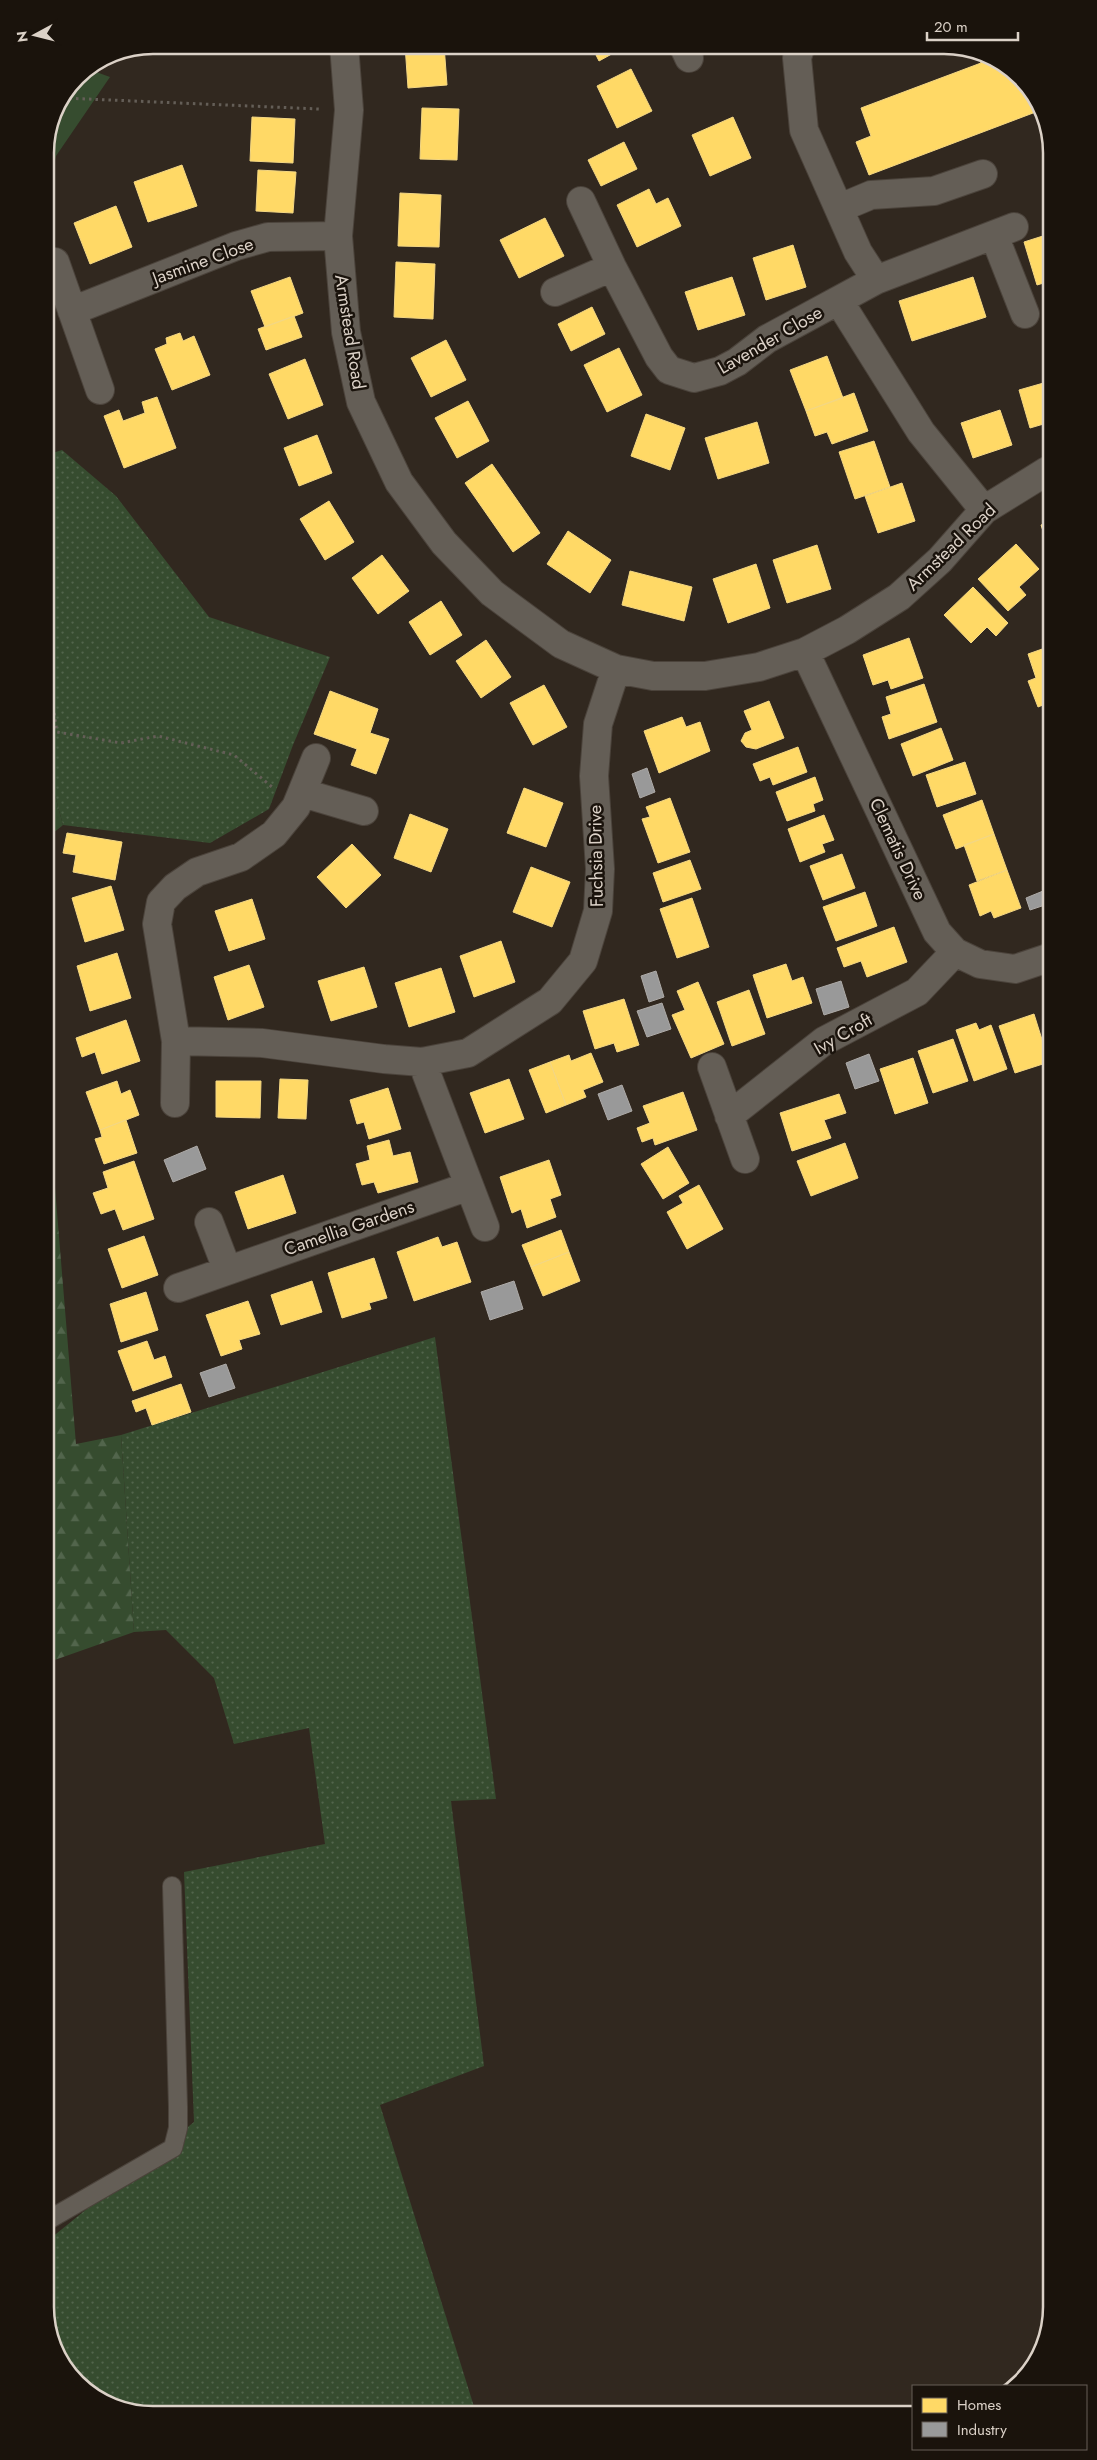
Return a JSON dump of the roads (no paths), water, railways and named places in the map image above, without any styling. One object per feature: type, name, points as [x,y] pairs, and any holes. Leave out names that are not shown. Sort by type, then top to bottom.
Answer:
[{"type":"street","name":"Armstead Road","points":[[345,54],[349,110],[338,236],[346,332],[361,402],[399,482],[444,543],[492,593],[561,644],[616,669],[653,676],[705,676],[759,668],[805,652],[848,630],[899,597],[940,560],[984,510],[1043,473]]},
{"type":"street","points":[[798,54],[797,58],[804,130],[858,252],[876,280]]},
{"type":"street","points":[[840,208],[871,195],[934,191],[983,174]]},
{"type":"street","name":"Lavender Close","points":[[581,201],[612,267],[659,357],[669,370],[694,378],[720,371],[737,362],[767,339],[876,280],[1004,231],[1025,314]]},
{"type":"street","name":"Jasmine Close","points":[[72,311],[236,246],[260,239],[268,237],[338,236]]},
{"type":"street","points":[[55,262],[100,390]]},
{"type":"street","points":[[555,292],[612,267]]},
{"type":"street","name":"Lavender Close","points":[[839,301],[921,432],[984,510]]},
{"type":"street","name":"Clematis Drive","points":[[805,652],[938,932],[955,952],[980,964],[1015,969],[1043,960]]},
{"type":"street","name":"Fuchsia Drive","points":[[176,1041],[262,1043],[384,1060],[422,1062],[468,1053],[550,1001],[583,961],[598,911],[600,869],[594,776],[598,724],[616,669]]},
{"type":"street","points":[[175,1103],[176,1041],[157,924],[161,902],[175,887],[197,872],[241,857],[274,834],[299,800],[316,758]]},
{"type":"street","points":[[299,800],[364,811]]},
{"type":"street","name":"Ivy Croft","points":[[729,1116],[824,1042],[917,992],[955,952]]},
{"type":"street","points":[[422,1062],[485,1227]]},
{"type":"street","points":[[712,1067],[744,1159]]},
{"type":"street","name":"Camellia Gardens","points":[[178,1288],[470,1186]]},
{"type":"street","points":[[209,1222],[228,1269]]},
{"type":"lane","points":[[54,2217],[173,2148],[178,2128],[178,2107],[172,1886]]}]
